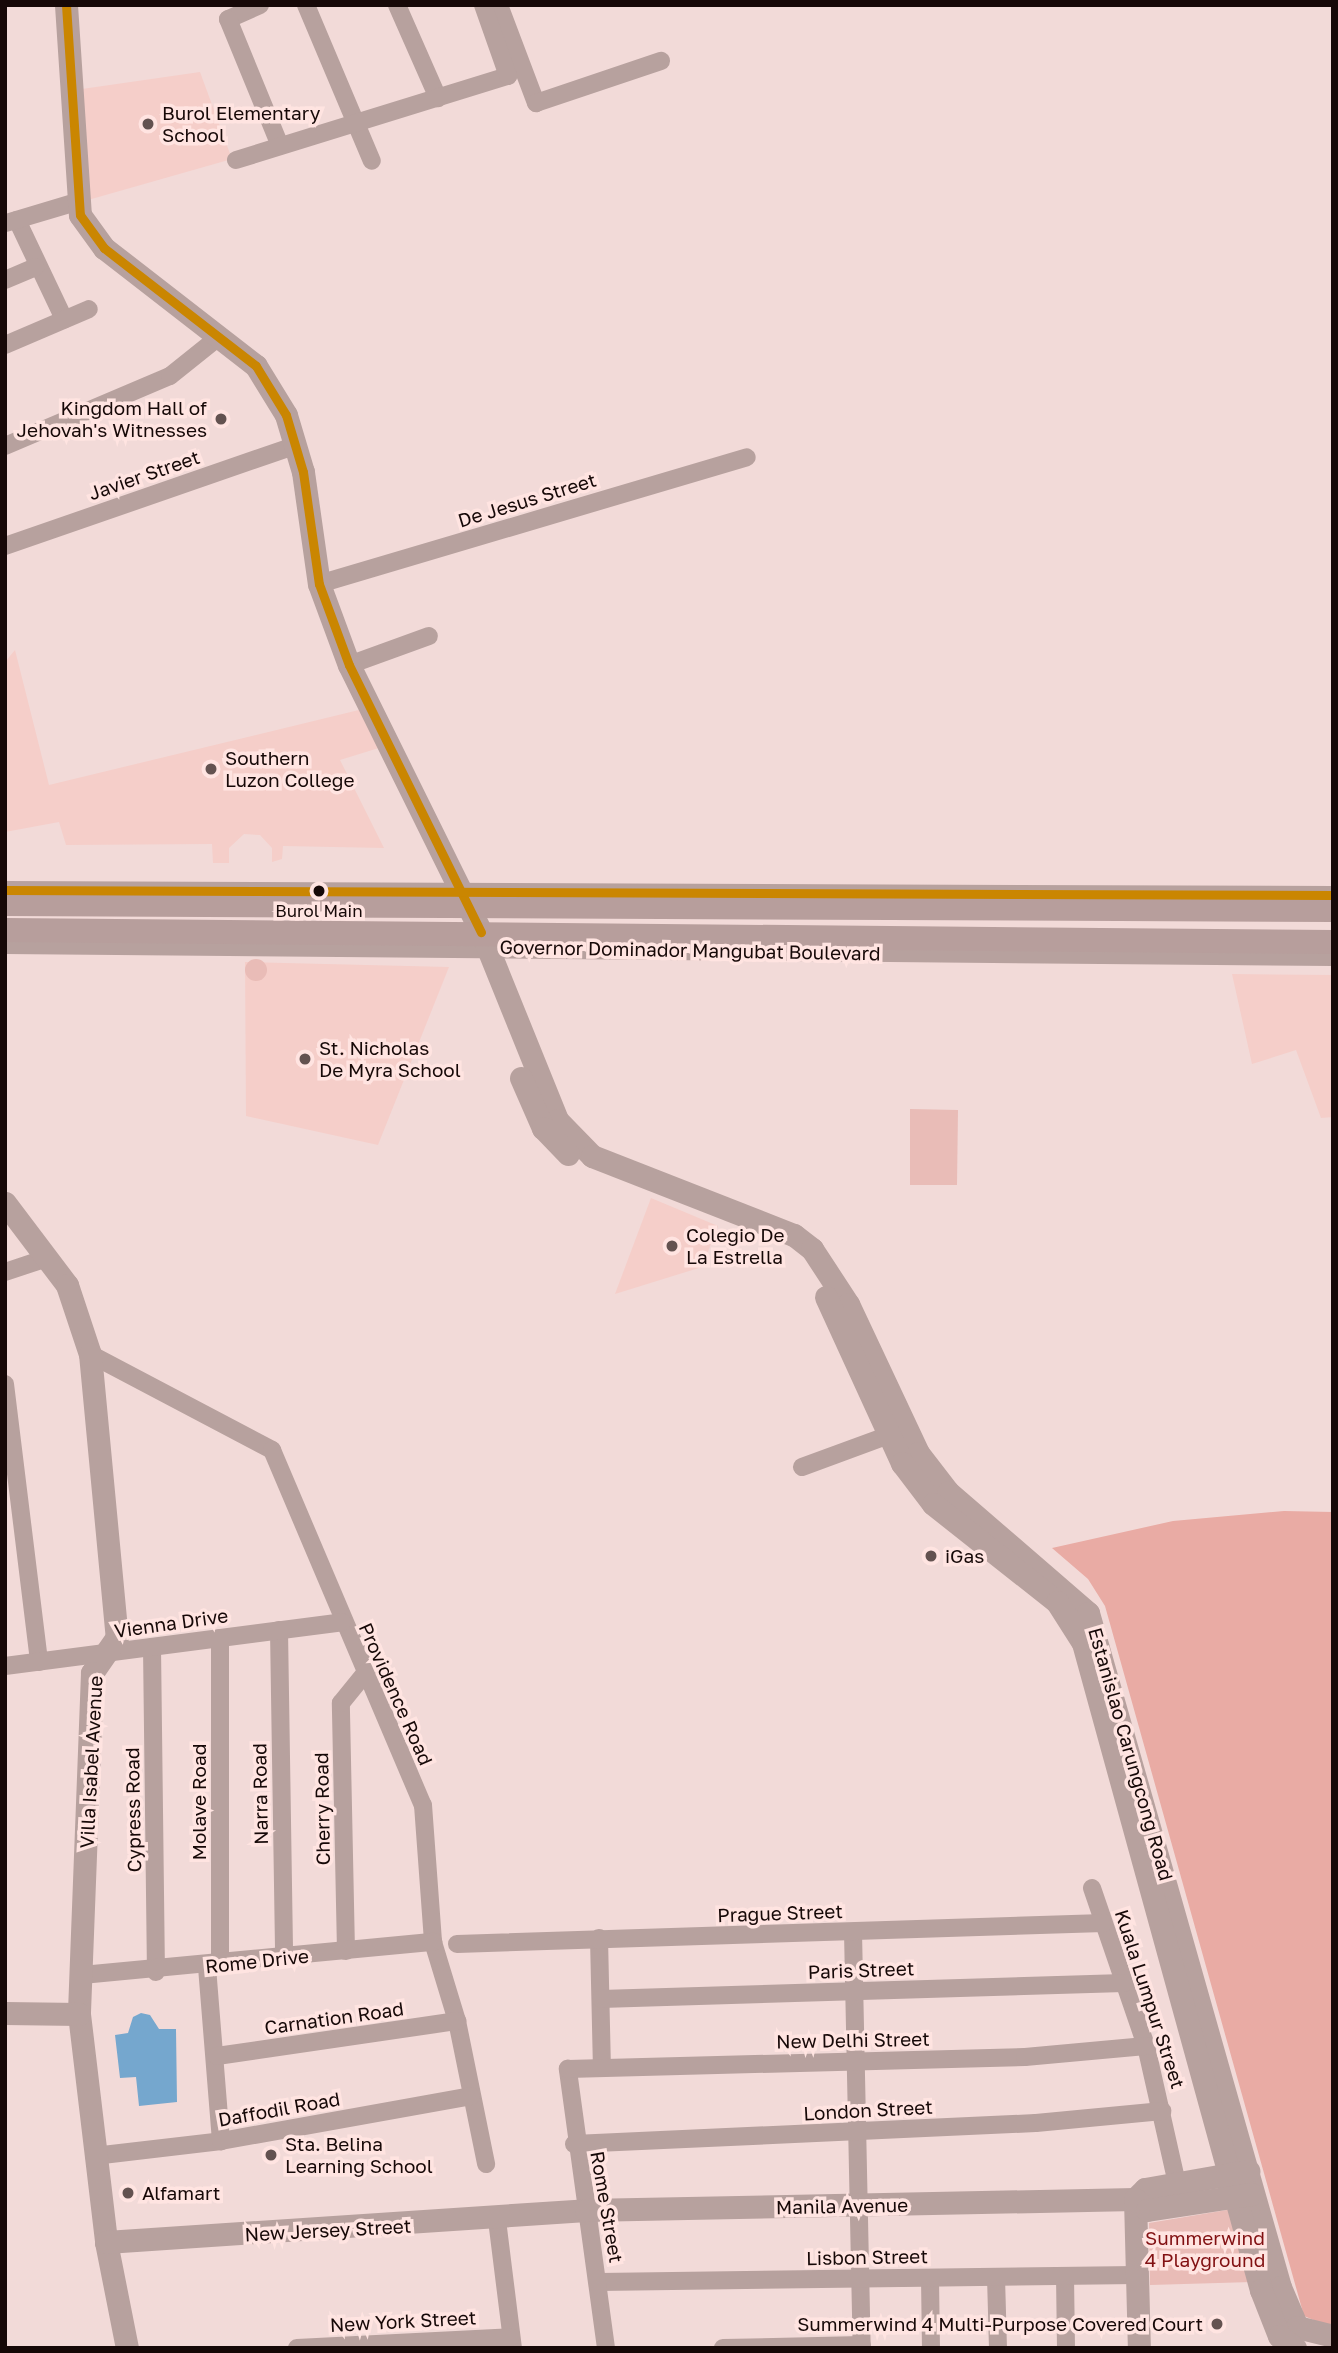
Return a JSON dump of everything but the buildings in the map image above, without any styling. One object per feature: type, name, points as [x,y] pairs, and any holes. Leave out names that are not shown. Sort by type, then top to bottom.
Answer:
[{"type":"main road","points":[[5,904],[461,900],[834,908],[1333,910]]},
{"type":"main road","points":[[834,908],[835,938]]},
{"type":"main road","name":"Governor Dominador Mangubat Boulevard","points":[[5,930],[479,941],[835,938],[1333,942]]},
{"type":"street","name":"Estanislao Carungcong Road","points":[[66,5],[76,202],[104,248],[215,340],[256,366],[297,445],[319,584],[349,665],[461,900],[546,1100],[571,1139],[592,1156],[794,1235],[812,1249],[848,1304],[897,1432],[933,1504],[1057,1602],[1083,1643],[1244,2184],[1294,2321],[1307,2333],[1333,2336]]},
{"type":"street","points":[[260,5],[228,19],[280,146]]},
{"type":"street","points":[[306,5],[372,161]]},
{"type":"street","points":[[397,5],[438,98]]},
{"type":"street","points":[[236,160],[508,76],[484,5]]},
{"type":"street","points":[[499,5],[536,103],[661,61]]},
{"type":"street","points":[[64,319],[45,274],[35,267],[11,221],[76,202]]},
{"type":"street","points":[[5,280],[35,267]]},
{"type":"street","points":[[5,345],[89,309]]},
{"type":"street","points":[[5,446],[170,376],[215,340]]},
{"type":"street","name":"Javier Street","points":[[5,545],[297,445]]},
{"type":"street","name":"De Jesus Street","points":[[319,584],[747,457]]},
{"type":"street","points":[[349,665],[429,636]]},
{"type":"street","points":[[5,890],[461,900],[1333,895]]},
{"type":"street","name":"Governor Dominador Mangubat Boulevard","points":[[5,945],[479,941],[1333,957]]},
{"type":"street","name":"Villa Isabel Avenue","points":[[5,1203],[67,1285],[90,1354],[117,1637],[92,1673],[79,2014],[106,2242],[127,2348]]},
{"type":"street","points":[[5,1272],[47,1258]]},
{"type":"street","name":"Providence Road","points":[[90,1354],[272,1450],[342,1622],[423,1805],[433,1942],[457,2021],[486,2164]]},
{"type":"street","points":[[5,1384],[39,1662]]},
{"type":"street","points":[[802,1467],[897,1432]]},
{"type":"street","name":"Vienna Drive","points":[[5,1666],[342,1622]]},
{"type":"street","name":"Narra Road","points":[[279,1630],[284,1958]]},
{"type":"street","name":"Molave Road","points":[[220,1638],[213,1966],[221,2141]]},
{"type":"street","name":"Cypress Road","points":[[152,1647],[156,1972]]},
{"type":"street","name":"Cherry Road","points":[[346,1951],[341,1703],[365,1673]]},
{"type":"street","name":"Kuala Lumpur Street","points":[[1092,1888],[1146,2046],[1163,2111],[1180,2197]]},
{"type":"street","name":"Prague Street","points":[[457,1944],[1104,1923]]},
{"type":"street","points":[[723,2348],[862,2346],[853,1932]]},
{"type":"street","points":[[599,1938],[602,2066]]},
{"type":"street","name":"Rome Drive","points":[[82,1975],[156,1972],[433,1942]]},
{"type":"street","name":"Paris Street","points":[[601,1999],[1124,1983]]},
{"type":"street","points":[[5,2013],[79,2014]]},
{"type":"street","name":"Carnation Road","points":[[217,2056],[457,2021]]},
{"type":"street","name":"New Delhi Street","points":[[564,2074],[602,2066],[856,2060],[1146,2046]]},
{"type":"street","name":"Rome Street","points":[[564,2074],[599,2281],[606,2348]]},
{"type":"street","name":"Daffodil Road","points":[[94,2156],[221,2141],[471,2096]]},
{"type":"street","name":"London Street","points":[[574,2144],[857,2131],[1163,2111]]},
{"type":"street","name":"Estanislao Carungcong Road","points":[[1244,2184],[1274,2326],[1295,2348]]},
{"type":"street","name":"Manila Avenue","points":[[549,2216],[586,2210],[1135,2199],[1147,2210],[1180,2197],[1244,2184]]},
{"type":"street","points":[[1135,2199],[1139,2348]]},
{"type":"street","name":"New Jersey Street","points":[[106,2242],[549,2216]]},
{"type":"street","points":[[497,2220],[512,2342]]},
{"type":"street","name":"Lisbon Street","points":[[599,2281],[1136,2275]]},
{"type":"street","points":[[1065,2276],[1066,2348]]},
{"type":"street","points":[[930,2277],[931,2348]]},
{"type":"street","points":[[996,2277],[998,2348]]},
{"type":"street","name":"New York Street","points":[[297,2348],[512,2342]]},
{"type":"shaded area","name":"Burol Elementary School","points":[[200,72],[232,159],[88,200],[75,90]]},
{"type":"shaded area","points":[[15,650],[49,785],[363,709],[382,747],[340,760],[384,848],[283,846],[282,859],[272,862],[272,848],[260,835],[244,834],[229,848],[229,863],[213,863],[212,844],[66,845],[59,822],[5,832],[5,662]]},
{"type":"shaded area","points":[[245,962],[449,967],[378,1145],[246,1116]]},
{"type":"shaded area","points":[[1232,974],[1333,975],[1333,1117],[1321,1118],[1296,1050],[1252,1064]]},
{"type":"shaded area","name":"Colegio De La Estrella","points":[[651,1198],[718,1226],[702,1267],[615,1294]]},
{"type":"shaded area","points":[[1284,1511],[1333,1512],[1333,2328],[1304,2316],[1105,1606],[1088,1579],[1052,1548],[1173,1521]]},
{"type":"green space","points":[[256,959],[266,966],[267,970],[260,980],[256,981],[246,974],[245,970],[252,960]]},
{"type":"green space","points":[[910,1109],[958,1110],[957,1185],[910,1185]]},
{"type":"green space","name":"Summerwind 4 Playground","points":[[1233,2209],[1252,2282],[1150,2285],[1149,2223]]},
{"type":"water","points":[[141,2013],[150,2015],[159,2029],[176,2029],[177,2102],[139,2106],[136,2077],[120,2078],[115,2035],[128,2033],[133,2017]]},
{"type":"transit line","points":[[66,5],[80,215],[104,248],[256,366],[286,415],[303,472],[319,584],[349,665],[481,932]]},
{"type":"transit line","points":[[5,890],[1333,895]]},
{"type":"place","name":"Burol Elementary School","points":[[148,124]]},
{"type":"place","name":"Kingdom Hall of Jehovah's Witnesses","points":[[221,419]]},
{"type":"place","name":"Southern Luzon College","points":[[211,769]]},
{"type":"place","name":"Burol Main","points":[[319,891]]},
{"type":"place","name":"St. Nicholas De Myra School","points":[[305,1059]]},
{"type":"place","name":"Colegio De La Estrella","points":[[672,1246]]},
{"type":"place","name":"iGas","points":[[931,1556]]},
{"type":"place","name":"Sta. Belina Learning School","points":[[271,2155]]},
{"type":"place","name":"Alfamart","points":[[128,2193]]},
{"type":"place","name":"Summerwind 4 Multi-Purpose Covered Court","points":[[1217,2324]]}]
